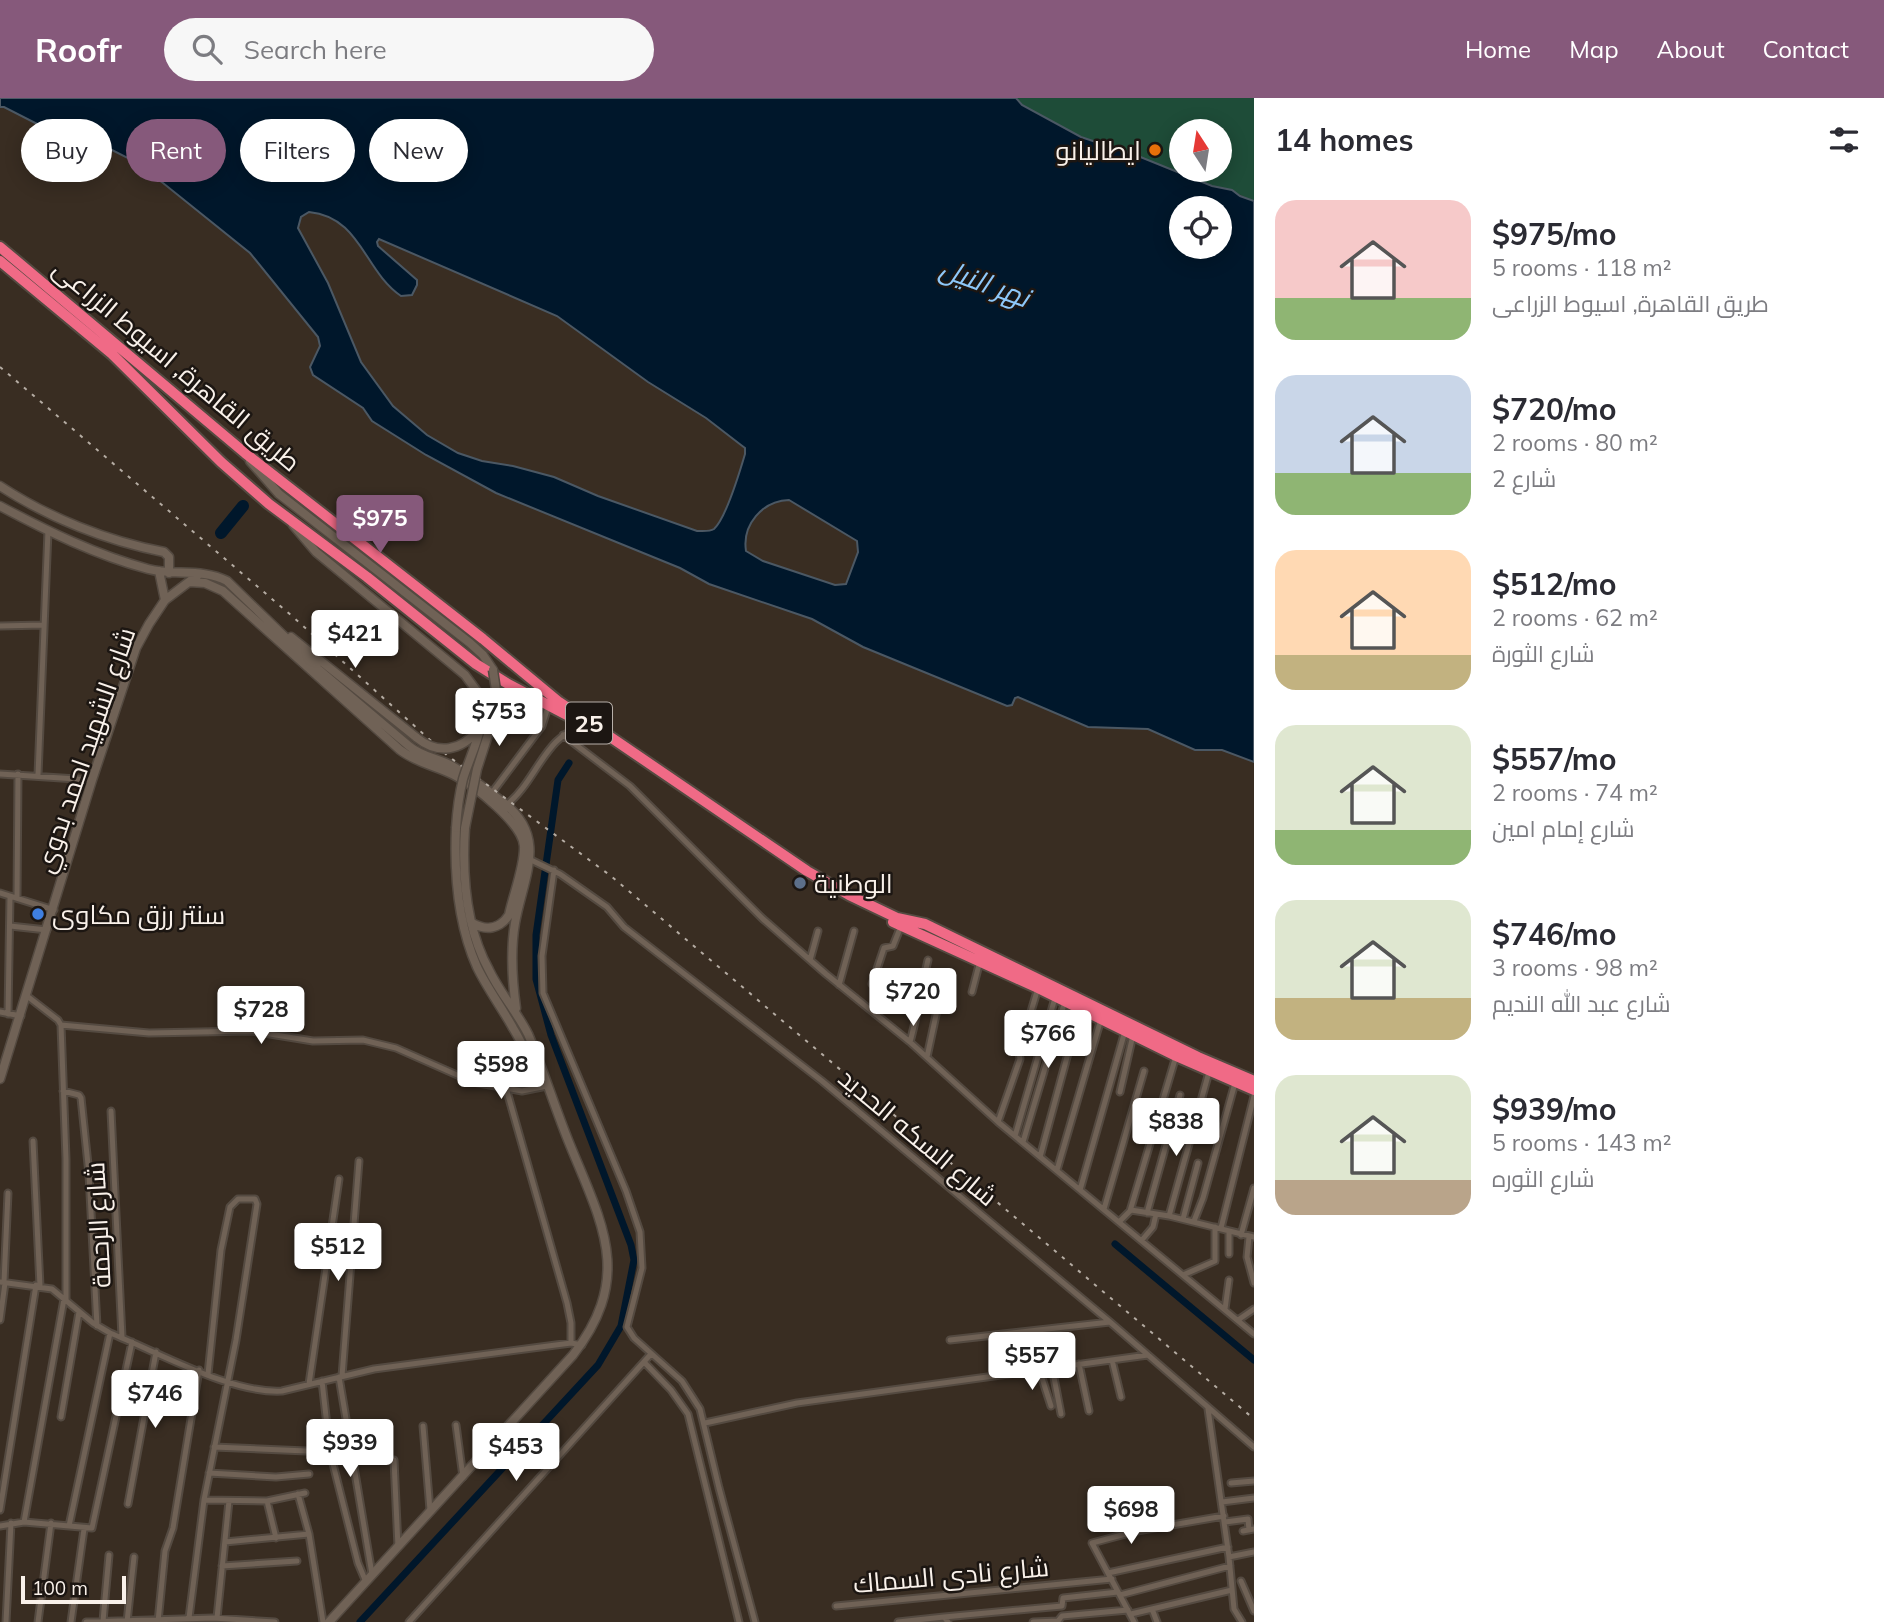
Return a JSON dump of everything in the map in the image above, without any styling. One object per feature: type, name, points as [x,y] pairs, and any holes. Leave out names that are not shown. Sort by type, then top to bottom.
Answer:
[{"type":"highway","name":"طريق القاهرة, اسيوط الزراعى","points":[[0,247],[245,453],[483,639],[555,700],[807,871],[871,906],[900,919],[925,923],[1198,1057],[1253,1081]]},
{"type":"highway","name":"طريق القاهرة, اسيوط الزراعى","points":[[0,261],[111,354],[221,462],[289,520],[476,664],[585,726],[647,771],[803,874],[901,926],[1038,988],[1209,1072],[1235,1083],[1253,1081]]},
{"type":"main road","points":[[245,453],[258,472],[279,494],[470,643],[493,670],[498,704],[460,828],[472,923],[487,968],[517,1012],[542,1068],[545,1083],[598,1214],[606,1243],[608,1274],[603,1304],[582,1345],[431,1513],[326,1622]]},
{"type":"main road","points":[[0,486],[46,512],[102,535],[166,553],[169,557],[169,573]]},
{"type":"main road","points":[[0,506],[48,531],[98,552],[159,571],[209,574],[226,581],[275,629],[414,751],[453,767],[506,805],[525,827],[533,861],[515,923],[512,950],[517,1012]]},
{"type":"main road","points":[[289,520],[316,552],[465,675],[479,694],[482,708],[480,728],[461,788],[458,893],[473,956],[529,1060],[545,1083]]},
{"type":"main road","points":[[98,552],[102,535]]},
{"type":"main road","points":[[159,571],[165,600]]},
{"type":"main road","name":"شارع الشهيد احمد بدوي","points":[[0,1079],[92,780],[136,648],[165,600],[201,573]]},
{"type":"main road","points":[[186,582],[205,583],[223,591],[400,750],[414,760],[464,781],[515,825],[522,837],[524,851],[509,915],[494,927],[480,927],[472,923]]},
{"type":"main road","points":[[275,629],[312,653],[432,748],[449,749],[465,743],[480,728]]},
{"type":"street","points":[[38,775],[48,531]]},
{"type":"street","points":[[0,625],[43,625]]},
{"type":"street","points":[[491,794],[545,721],[548,705]]},
{"type":"street","points":[[506,805],[520,792],[563,735],[585,726]]},
{"type":"street","points":[[563,735],[630,786],[731,889],[810,960],[910,1042],[998,1122],[1254,1334]]},
{"type":"street","points":[[0,774],[92,780]]},
{"type":"street","points":[[18,774],[18,898]]},
{"type":"street","name":"شارع السكه الحديد","points":[[533,861],[552,869],[607,907],[624,928],[822,1081],[1110,1322],[1254,1447]]},
{"type":"street","points":[[552,869],[542,956],[543,993],[637,1223],[642,1245],[642,1268],[627,1327],[651,1354],[682,1381],[700,1409],[755,1622]]},
{"type":"street","points":[[0,893],[54,910]]},
{"type":"street","points":[[8,1014],[10,896]]},
{"type":"street","points":[[10,926],[47,930]]},
{"type":"street","points":[[872,984],[884,948],[893,946],[901,926]]},
{"type":"street","points":[[810,960],[818,931]]},
{"type":"street","points":[[839,985],[854,931]]},
{"type":"street","points":[[910,1042],[921,1006],[918,998],[928,960]]},
{"type":"street","points":[[972,992],[980,961]]},
{"type":"street","points":[[927,1057],[945,973]]},
{"type":"street","points":[[998,1122],[1020,1059],[1019,1052],[1038,988]]},
{"type":"street","points":[[24,1522],[65,1299],[61,1026],[58,1020],[27,996]]},
{"type":"street","points":[[1016,1136],[1060,999]]},
{"type":"street","points":[[1023,1142],[1060,999]]},
{"type":"street","points":[[1040,1157],[1080,1009]]},
{"type":"street","points":[[0,1012],[21,1016]]},
{"type":"street","points":[[1056,1170],[1101,1019]]},
{"type":"street","points":[[61,1026],[136,1032],[251,1031],[313,1041],[363,1040],[396,1048],[473,1082],[522,1091],[545,1083]]},
{"type":"street","points":[[1120,1092],[1129,1033]]},
{"type":"street","points":[[1080,1190],[1129,1033]]},
{"type":"street","points":[[1119,1222],[1130,1211],[1176,1056]]},
{"type":"street","points":[[1104,1209],[1144,1071]]},
{"type":"street","points":[[1169,1216],[1209,1072]]},
{"type":"street","points":[[1194,1222],[1235,1083]]},
{"type":"street","points":[[506,1088],[567,1303],[571,1343]]},
{"type":"street","points":[[63,1091],[81,1098],[89,1174],[97,1326]]},
{"type":"street","points":[[1147,1213],[1180,1095]]},
{"type":"street","points":[[1183,1275],[1215,1261],[1218,1227],[1254,1096]]},
{"type":"street","name":"شارع الرحمة","points":[[111,1111],[122,1337]]},
{"type":"street","points":[[0,1510],[38,1286],[33,1141]]},
{"type":"street","points":[[359,1161],[341,1377],[373,1574]]},
{"type":"street","points":[[1183,1219],[1198,1163]]},
{"type":"street","points":[[310,1384],[339,1179]]},
{"type":"street","points":[[1241,1235],[1254,1188]]},
{"type":"street","points":[[0,1321],[8,1193]]},
{"type":"street","points":[[189,1618],[204,1500],[228,1382],[257,1204],[255,1199],[237,1199],[230,1207],[221,1250],[208,1374]]},
{"type":"street","points":[[1130,1211],[1183,1219],[1251,1237],[1247,1257],[1254,1283]]},
{"type":"street","points":[[1142,1240],[1153,1227],[1156,1214]]},
{"type":"street","points":[[1229,1231],[1229,1254]]},
{"type":"street","points":[[1225,1309],[1229,1280]]},
{"type":"street","points":[[3,1282],[52,1289],[97,1326],[110,1333],[228,1382],[278,1391],[397,1366],[571,1343],[582,1345]]},
{"type":"street","points":[[1238,1320],[1254,1309]]},
{"type":"street","points":[[61,1417],[79,1312]]},
{"type":"street","points":[[950,1340],[1110,1322]]},
{"type":"street","points":[[69,1526],[110,1333]]},
{"type":"street","points":[[0,1526],[24,1522],[51,1523],[84,1529],[93,1527],[132,1342]]},
{"type":"street","points":[[128,1504],[156,1352]]},
{"type":"street","points":[[409,1622],[651,1354]]},
{"type":"street","points":[[705,1423],[797,1403],[1148,1355]]},
{"type":"street","points":[[1111,1360],[1121,1397]]},
{"type":"street","points":[[643,1362],[671,1390],[688,1414],[739,1622]]},
{"type":"street","points":[[1079,1364],[1089,1411]]},
{"type":"street","points":[[1052,1367],[1061,1414]]},
{"type":"street","points":[[1038,1369],[1051,1406]]},
{"type":"street","points":[[158,1621],[165,1551],[173,1528],[199,1370]]},
{"type":"street","points":[[322,1381],[330,1452],[358,1563],[366,1582]]},
{"type":"street","points":[[1208,1407],[1234,1609],[1242,1622]]},
{"type":"street","points":[[456,1425],[463,1477]]},
{"type":"street","points":[[423,1426],[431,1513]]},
{"type":"street","points":[[214,1447],[330,1452]]},
{"type":"street","points":[[394,1460],[398,1547]]},
{"type":"street","points":[[209,1474],[276,1477],[310,1475]]},
{"type":"street","points":[[1231,1483],[1254,1481]]},
{"type":"street","points":[[204,1500],[267,1501],[301,1494],[326,1622]]},
{"type":"street","points":[[1222,1502],[1254,1498]]},
{"type":"street","points":[[214,1619],[229,1501]]},
{"type":"street","points":[[267,1501],[276,1538]]},
{"type":"street","points":[[1134,1622],[1092,1547],[1093,1541],[1224,1519],[1247,1519],[1249,1530]]},
{"type":"street","points":[[6,1622],[11,1523]]},
{"type":"street","points":[[38,1622],[51,1523]]},
{"type":"street","points":[[71,1622],[84,1529]]},
{"type":"street","points":[[225,1542],[309,1534]]},
{"type":"street","points":[[1108,1573],[1228,1547]]},
{"type":"street","points":[[1229,1558],[1254,1552]]},
{"type":"street","points":[[103,1621],[109,1555]]},
{"type":"street","points":[[127,1621],[134,1557]]},
{"type":"street","points":[[222,1566],[297,1561]]},
{"type":"street","points":[[898,1622],[1062,1606],[1063,1598],[1119,1593],[1230,1566]]},
{"type":"street","name":"شارع نادى السماك","points":[[836,1606],[1112,1580]]},
{"type":"street","points":[[1241,1581],[1254,1611]]},
{"type":"street","points":[[1033,1622],[1059,1620],[1063,1616],[1152,1609],[1232,1590]]},
{"type":"street","points":[[1152,1609],[1157,1622]]},
{"type":"street","points":[[1228,1622],[1237,1616]]},
{"type":"street","points":[[88,1622],[189,1618],[275,1622]]},
{"type":"green space","points":[[1016,98],[1254,98],[1254,201],[1225,188],[1202,182],[1232,182],[1232,119],[1169,119],[1169,169],[1077,135],[1022,105]]},
{"type":"water","name":"نهر النيل","points":[[0,98],[1016,98],[1022,105],[1081,137],[1169,169],[1169,182],[1202,182],[1232,190],[1254,201],[1254,762],[1222,750],[1195,750],[1148,729],[1088,727],[1018,697],[1012,705],[1007,706],[863,647],[812,619],[709,584],[680,568],[496,493],[426,455],[372,421],[363,408],[313,375],[310,367],[320,346],[318,337],[250,253],[162,182],[226,182],[226,119],[126,119],[126,157],[112,150],[112,119],[27,119],[0,107]],"holes":[[[309,212],[326,216],[351,234],[378,273],[401,296],[412,295],[417,280],[378,246],[379,239],[557,316],[648,382],[706,418],[745,448],[736,482],[719,523],[712,530],[697,531],[598,496],[554,477],[458,453],[427,435],[393,406],[361,362],[328,283],[298,228],[301,217]],[[789,500],[857,541],[858,552],[846,584],[835,585],[763,561],[746,551],[747,532],[756,516],[770,505]]]},
{"type":"waterway","points":[[221,533],[243,506]]},
{"type":"waterway","points":[[360,1622],[598,1365],[621,1326],[634,1260],[631,1245],[551,1035],[536,979],[536,935],[558,780],[569,763]]},
{"type":"waterway","points":[[1115,1244],[1254,1360]]},
{"type":"railway","points":[[0,367],[292,616],[448,756],[611,876],[1254,1419]]},
{"type":"place","name":"ايطاليانو","points":[[1155,150]]},
{"type":"place","name":"الوطنية","points":[[800,883]]},
{"type":"place","name":"سنتر رزق مكاوى","points":[[38,914]]}]
